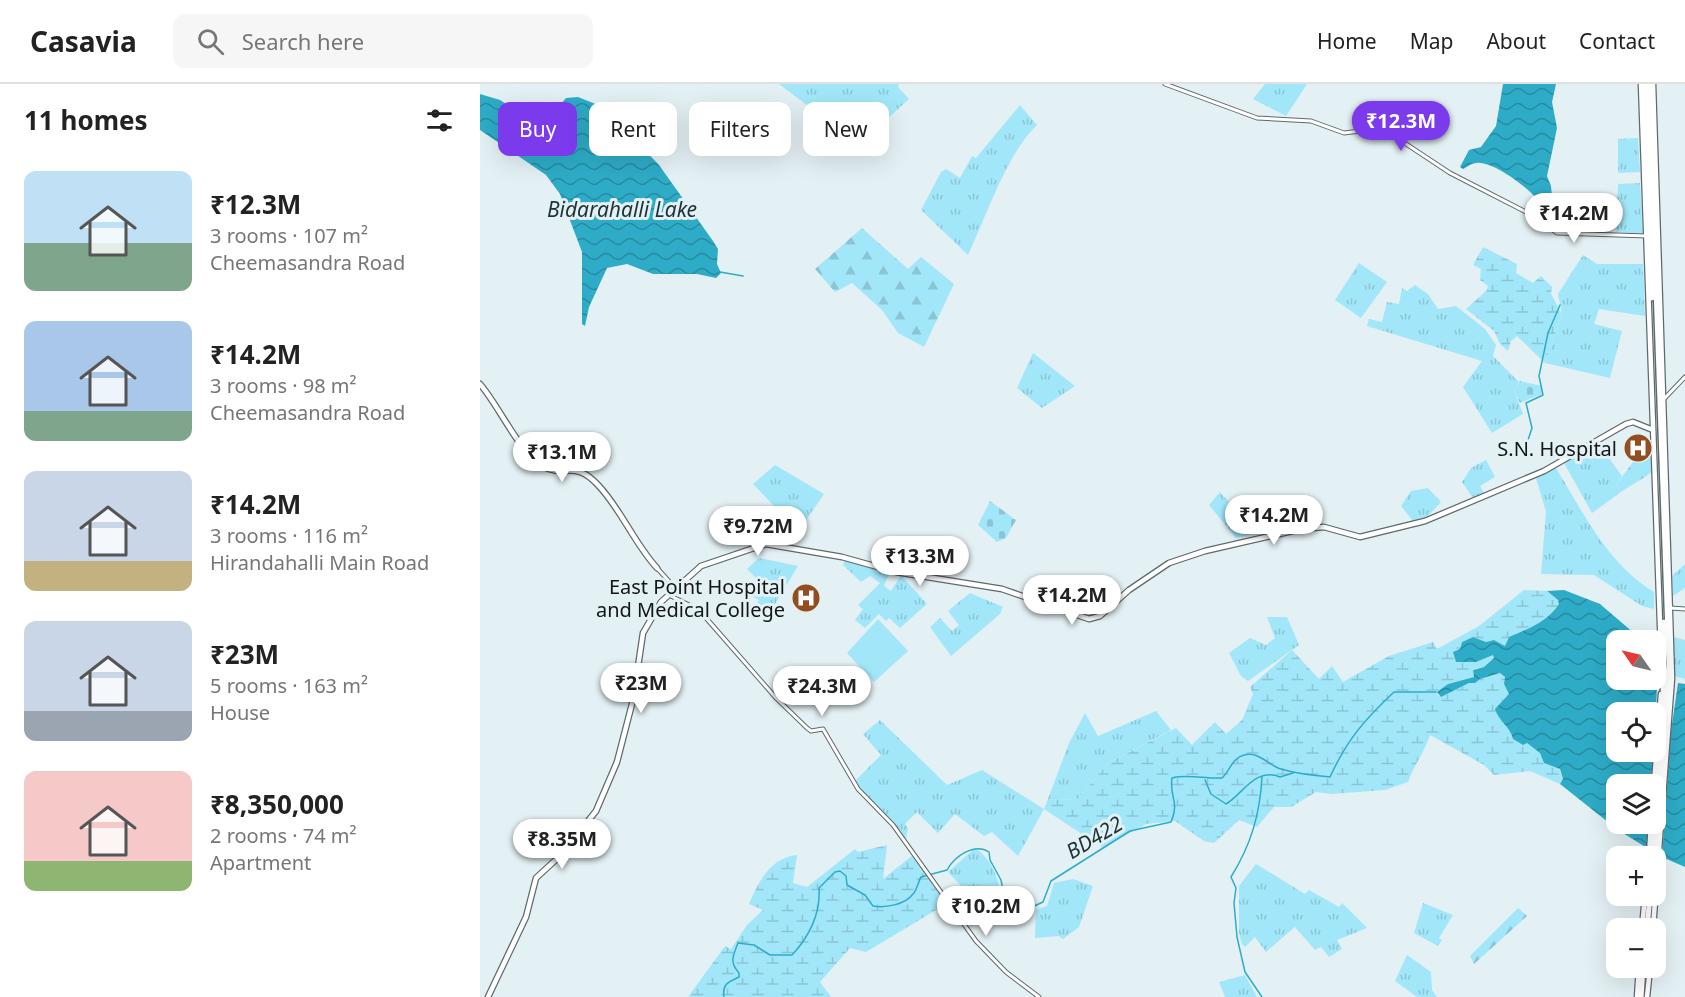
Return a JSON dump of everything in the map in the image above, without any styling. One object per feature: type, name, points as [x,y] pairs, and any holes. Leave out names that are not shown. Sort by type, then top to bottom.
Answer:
[{"type":"highway","points":[[1643,84],[1652,237],[1669,663],[1666,703]]},
{"type":"highway","points":[[1652,84],[1652,237]]},
{"type":"highway","points":[[1662,510],[1660,555],[1664,702]]},
{"type":"highway","points":[[1656,846],[1659,836],[1662,762]]},
{"type":"highway","points":[[1642,997],[1644,978]]},
{"type":"main road","points":[[1652,237],[1663,400],[1671,608],[1672,678],[1666,716]]},
{"type":"main road","points":[[1652,237],[1653,430],[1660,555]]},
{"type":"main road","points":[[480,384],[526,451],[540,465],[556,472],[575,469],[587,474],[600,487],[638,546],[657,568]]},
{"type":"main road","points":[[488,997],[526,917],[536,878],[565,849],[600,802],[617,762],[626,732],[643,633],[655,610],[675,588],[701,566],[766,544],[842,557],[896,572],[1002,589],[1089,619],[1102,614],[1156,570],[1198,553],[1301,529],[1324,527],[1360,537],[1382,534],[1425,521],[1544,471],[1626,424],[1633,422],[1653,430]]},
{"type":"main road","points":[[1649,918],[1659,836]]},
{"type":"street","points":[[1165,84],[1257,118],[1311,121],[1344,133],[1376,129],[1388,132],[1450,173],[1530,214],[1557,233],[1652,237]]},
{"type":"street","points":[[1663,400],[1685,377]]},
{"type":"street","points":[[657,568],[675,588]]},
{"type":"street","points":[[669,595],[699,610],[776,698],[807,728],[811,731],[823,729],[858,789],[893,825],[976,941],[1006,972],[1039,997]]},
{"type":"street","points":[[1671,608],[1685,609]]},
{"type":"green space","points":[[779,84],[899,84],[898,87],[909,99],[889,117],[889,102],[803,102]]},
{"type":"green space","points":[[1265,84],[1307,84],[1286,116],[1253,99]]},
{"type":"green space","points":[[1020,105],[1037,125],[1026,137],[1007,168],[968,255],[921,210],[941,172],[946,169],[960,178],[972,156],[976,158]]},
{"type":"green space","points":[[1638,138],[1640,172],[1618,173],[1618,139]]},
{"type":"green space","points":[[1640,183],[1643,234],[1616,232],[1618,184]]},
{"type":"green space","points":[[862,228],[908,269],[921,257],[954,284],[924,347],[898,333],[882,310],[852,283],[835,292],[815,269]]},
{"type":"green space","points":[[1483,247],[1517,264],[1516,273],[1533,283],[1541,276],[1552,287],[1551,294],[1562,314],[1545,363],[1517,336],[1511,341],[1508,351],[1500,344],[1494,331],[1466,309],[1486,291],[1488,286],[1480,280],[1481,269],[1473,265]]},
{"type":"green space","points":[[1583,255],[1597,264],[1643,264],[1645,316],[1599,309],[1594,324],[1622,331],[1610,378],[1545,363],[1562,314],[1558,294]]},
{"type":"green space","points":[[1359,263],[1387,282],[1361,318],[1335,300]]},
{"type":"green space","points":[[1415,285],[1428,294],[1438,309],[1456,306],[1485,329],[1496,345],[1493,356],[1519,382],[1514,390],[1523,414],[1492,433],[1463,387],[1482,361],[1367,326],[1369,319],[1382,322],[1387,302],[1399,304],[1402,288],[1407,291]]},
{"type":"green space","points":[[1033,353],[1075,386],[1042,408],[1017,388]]},
{"type":"green space","points":[[1520,381],[1542,386],[1542,394],[1520,403],[1514,390]]},
{"type":"green space","points":[[1651,438],[1651,473],[1621,492],[1616,485]]},
{"type":"green space","points":[[1598,443],[1622,476],[1616,485],[1621,492],[1592,513],[1564,463]]},
{"type":"green space","points":[[1486,460],[1495,477],[1480,486],[1484,493],[1473,498],[1462,482],[1471,468]]},
{"type":"green space","points":[[775,465],[824,494],[802,526],[788,516],[789,513],[780,506],[776,508],[753,484]]},
{"type":"green space","points":[[1556,468],[1587,520],[1610,552],[1637,580],[1654,592],[1654,609],[1642,606],[1594,575],[1541,574],[1546,512],[1536,478]]},
{"type":"green space","points":[[1428,488],[1441,502],[1428,516],[1413,521],[1401,506],[1411,491]]},
{"type":"green space","points":[[1220,492],[1257,533],[1236,538],[1209,505]]},
{"type":"green space","points":[[990,501],[1016,520],[1006,538],[997,542],[978,525]]},
{"type":"green space","points":[[759,558],[798,566],[769,614],[751,613],[759,600],[750,595],[760,582],[747,569]]},
{"type":"green space","points":[[845,560],[889,574],[884,586],[891,591],[901,575],[927,604],[900,628],[889,618],[886,621],[879,614],[865,628],[855,620],[863,609],[858,605],[880,583],[870,576],[861,582],[843,565]]},
{"type":"green space","points":[[1685,564],[1685,588],[1673,596],[1672,576]]},
{"type":"green space","points":[[1524,590],[1547,591],[1558,600],[1559,604],[1545,621],[1509,637],[1505,647],[1494,640],[1486,642],[1473,637],[1462,642],[1460,649],[1454,652],[1457,662],[1476,662],[1494,654],[1494,658],[1484,667],[1473,669],[1474,677],[1448,684],[1437,694],[1441,697],[1469,683],[1475,683],[1480,679],[1500,673],[1506,678],[1504,684],[1509,694],[1496,709],[1500,717],[1513,739],[1523,744],[1527,743],[1540,753],[1544,763],[1559,768],[1563,779],[1560,784],[1530,771],[1494,775],[1484,765],[1430,735],[1408,782],[1385,790],[1331,794],[1316,792],[1291,807],[1274,807],[1257,827],[1239,820],[1214,843],[1204,841],[1175,821],[1146,824],[1103,848],[1044,809],[1048,799],[1077,800],[1108,763],[1176,728],[1192,745],[1215,722],[1226,734],[1242,720],[1253,694],[1250,687],[1292,650],[1319,679],[1332,666],[1343,682],[1389,656],[1433,642],[1437,649],[1479,626]]},
{"type":"green space","points":[[970,593],[1003,607],[1000,614],[951,656],[930,627],[940,618],[952,631],[959,625],[948,611]]},
{"type":"green space","points":[[1267,617],[1287,617],[1299,645],[1248,681],[1241,676],[1229,653],[1250,638],[1266,645],[1275,638]]},
{"type":"green space","points":[[878,619],[908,651],[874,682],[847,653]]},
{"type":"green space","points":[[1674,637],[1685,640],[1685,679],[1675,676]]},
{"type":"green space","points":[[1156,711],[1171,730],[1108,763],[1077,800],[1048,799],[1069,743],[1085,713],[1098,736]]},
{"type":"green space","points":[[880,720],[947,785],[982,770],[1044,809],[1018,856],[992,832],[984,836],[955,814],[938,833],[917,812],[905,824],[908,828],[906,840],[854,782],[881,755],[863,734]]},
{"type":"green space","points":[[887,845],[883,879],[913,855],[946,904],[866,952],[850,948],[820,982],[831,997],[688,997],[725,946],[731,949],[747,925],[763,910],[749,904],[761,879],[780,860],[797,855],[793,883],[807,887],[855,849],[858,852]]},
{"type":"green space","points":[[975,848],[991,864],[1002,900],[991,914],[971,927],[960,914],[975,901],[948,872]]},
{"type":"green space","points":[[1256,864],[1305,894],[1309,890],[1339,907],[1342,903],[1367,928],[1337,940],[1342,949],[1329,957],[1321,947],[1315,950],[1295,927],[1266,952],[1255,937],[1245,947],[1239,933],[1239,886]]},
{"type":"green space","points":[[1073,879],[1093,886],[1079,927],[1063,939],[1059,936],[1035,938],[1036,910],[1047,906],[1054,883]]},
{"type":"green space","points":[[1423,903],[1453,915],[1439,938],[1442,940],[1438,946],[1414,933]]},
{"type":"green space","points":[[1518,908],[1527,916],[1474,964],[1470,956]]},
{"type":"green space","points":[[1407,955],[1431,972],[1432,990],[1437,997],[1417,997],[1395,981]]},
{"type":"green space","points":[[1245,975],[1257,997],[1225,997],[1219,982]]},
{"type":"water","points":[[1503,84],[1556,84],[1552,102],[1557,128],[1547,176],[1551,186],[1554,218],[1551,220],[1545,215],[1530,192],[1499,170],[1482,163],[1476,163],[1463,169],[1460,167],[1469,150],[1481,147],[1496,126]]},
{"type":"water","name":"Bidarahalli Lake","points":[[480,94],[503,102],[498,102],[498,142],[480,130]]},
{"type":"water","name":"Bidarahalli Lake","points":[[578,97],[590,102],[589,156],[650,156],[718,249],[717,264],[721,273],[716,278],[697,274],[653,274],[627,264],[607,268],[589,307],[585,326],[582,324],[582,252],[560,194],[546,175],[518,156],[577,156],[577,102],[563,102],[566,98]]},
{"type":"water","points":[[1564,590],[1600,604],[1630,630],[1606,630],[1606,690],[1657,690],[1656,702],[1606,702],[1606,762],[1652,762],[1652,774],[1606,774],[1606,820],[1560,784],[1563,779],[1560,769],[1544,763],[1540,753],[1527,743],[1523,745],[1513,739],[1495,709],[1509,694],[1504,684],[1505,677],[1500,673],[1480,679],[1475,683],[1469,683],[1441,697],[1437,692],[1448,684],[1474,677],[1473,670],[1484,667],[1494,658],[1493,655],[1476,662],[1456,662],[1453,652],[1460,649],[1462,642],[1473,637],[1486,642],[1494,640],[1505,646],[1509,637],[1530,628],[1554,611],[1559,604],[1558,600],[1547,591]]},
{"type":"water","points":[[1678,683],[1685,684],[1685,867],[1666,859],[1666,846],[1663,846],[1664,834],[1666,834],[1670,743],[1666,742],[1666,731],[1671,731]]},
{"type":"water","points":[[1624,834],[1648,834],[1647,846]]},
{"type":"waterway","points":[[720,272],[743,276]]},
{"type":"waterway","points":[[1524,452],[1532,428],[1526,403],[1543,395],[1539,376],[1548,333],[1560,305]]},
{"type":"waterway","name":"BD422","points":[[724,997],[727,984],[739,977],[733,962],[738,943],[754,945],[770,955],[792,955],[813,924],[818,906],[819,888],[835,872],[840,871],[846,876],[847,885],[865,895],[873,906],[883,907],[909,898],[916,890],[921,877],[947,870],[954,860],[965,852],[983,849],[989,852],[990,860],[1001,880],[1005,900],[1013,906],[1032,907],[1043,902],[1051,881],[1130,831],[1171,822],[1175,808],[1172,778],[1184,776],[1222,778],[1237,759],[1249,754],[1258,756],[1284,770],[1330,777],[1357,731],[1394,692],[1436,692]]},
{"type":"waterway","points":[[1205,780],[1211,794],[1226,804],[1256,779],[1271,775],[1280,777],[1293,773]]},
{"type":"waterway","points":[[1262,777],[1253,829],[1244,853],[1231,877],[1236,888],[1234,903],[1237,937],[1245,972],[1262,997]]},
{"type":"place","name":"S.N. Hospital","points":[[1638,448]]},
{"type":"place","name":"East Point Hospital and Medical College","points":[[806,598]]}]
